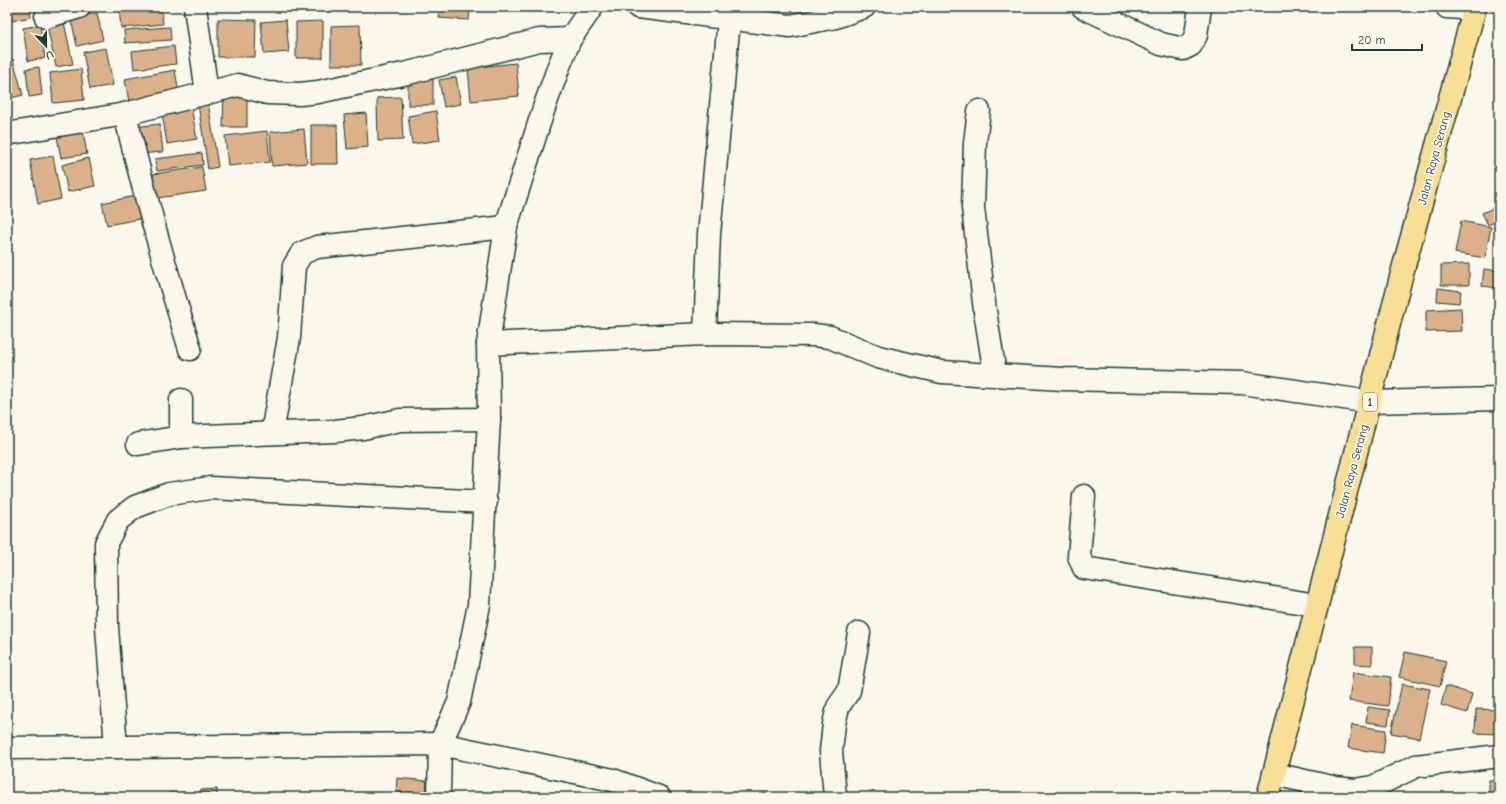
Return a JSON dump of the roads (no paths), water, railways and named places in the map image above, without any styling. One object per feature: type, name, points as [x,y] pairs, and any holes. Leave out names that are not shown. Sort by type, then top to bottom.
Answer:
[{"type":"highway","name":"Jalan Raya Serang","points":[[1268,797],[1402,273],[1475,8]]},
{"type":"street","points":[[46,17],[79,7]]},
{"type":"street","points":[[195,7],[207,93]]},
{"type":"street","points":[[439,797],[440,744],[458,702],[479,605],[486,502],[486,456],[489,418],[488,344],[506,227],[544,108],[570,39],[592,7]]},
{"type":"street","points":[[638,7],[729,20],[790,26],[836,17],[864,7]]},
{"type":"street","points":[[1083,7],[1161,44],[1183,49],[1191,45],[1196,35],[1200,7]]},
{"type":"street","points":[[1447,7],[1475,8]]},
{"type":"street","points":[[705,334],[710,234],[729,20]]},
{"type":"street","points":[[12,133],[125,114],[238,85],[268,93],[300,94],[318,92],[408,73],[539,40],[570,39]]},
{"type":"street","points":[[979,111],[975,142],[973,208],[985,311],[995,374]]},
{"type":"street","points":[[125,114],[146,202],[158,235],[172,290],[190,349]]},
{"type":"street","points":[[272,433],[289,338],[294,266],[302,253],[317,247],[506,227]]},
{"type":"street","points":[[488,344],[705,334],[814,335],[830,337],[878,357],[906,365],[942,372],[1063,379],[1242,383],[1370,402],[1499,399]]},
{"type":"street","points":[[181,400],[181,437]]},
{"type":"street","points":[[138,444],[181,437],[363,428],[400,420],[489,418]]},
{"type":"street","points":[[116,747],[107,627],[106,543],[118,520],[135,507],[169,494],[210,488],[486,502]]},
{"type":"street","points":[[1084,496],[1079,556],[1084,568],[1317,605]]},
{"type":"street","points":[[835,797],[831,751],[834,724],[838,707],[850,691],[859,633]]},
{"type":"street","points":[[7,748],[440,744],[613,780],[659,797]]},
{"type":"street","points":[[1274,774],[1336,788],[1355,790],[1373,787],[1416,766],[1499,756]]}]
